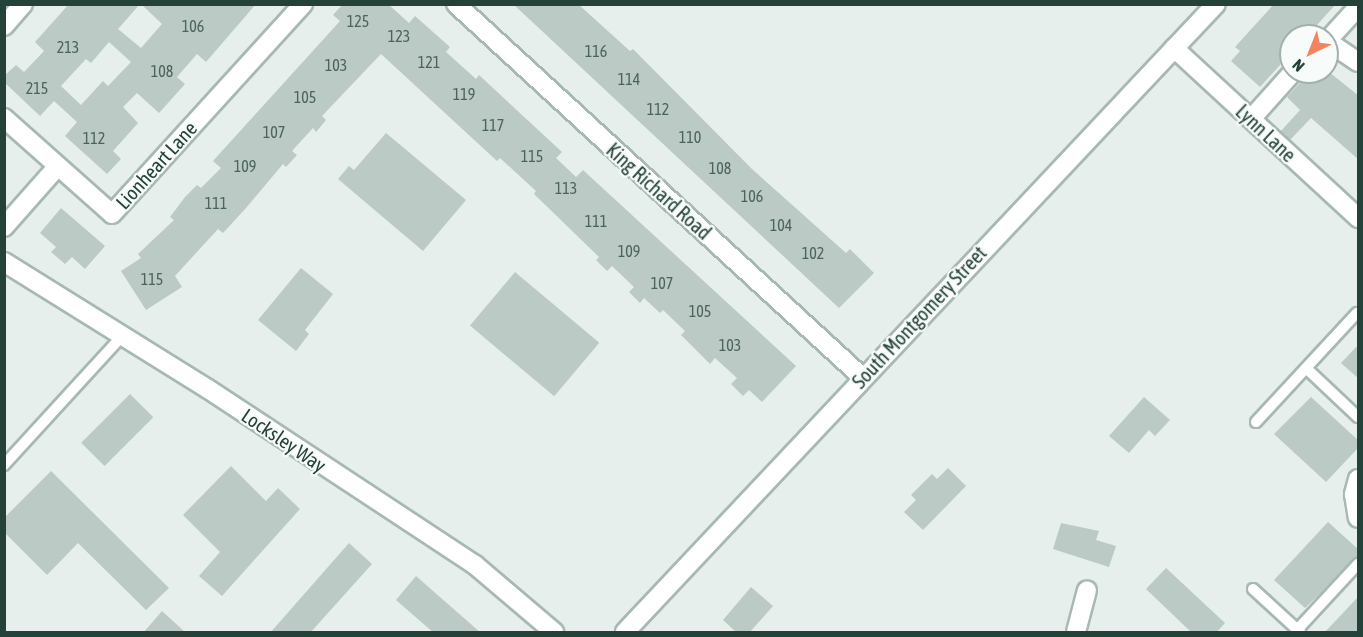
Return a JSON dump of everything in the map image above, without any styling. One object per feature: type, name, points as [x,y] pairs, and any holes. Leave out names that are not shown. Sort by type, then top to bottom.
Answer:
[{"type":"street","points":[[4,26],[23,4]]},
{"type":"street","name":"Lionheart Lane","points":[[57,167],[112,213],[303,4]]},
{"type":"street","name":"King Richard Road","points":[[456,4],[862,377]]},
{"type":"street","name":"South Montgomery Street","points":[[625,633],[862,377],[1216,4]]},
{"type":"street","points":[[1339,28],[1359,7]]},
{"type":"street","name":"Lynn Lane","points":[[1174,48],[1359,218]]},
{"type":"street","points":[[1339,49],[1359,62]]},
{"type":"street","points":[[1251,118],[1282,84]]},
{"type":"street","points":[[4,118],[57,167],[4,227]]},
{"type":"street","name":"Locksley Way","points":[[4,262],[475,565],[554,633]]},
{"type":"street","points":[[1359,479],[1354,494],[1359,518]]},
{"type":"street","points":[[1076,633],[1087,590]]},
{"type":"lane","points":[[1256,422],[1357,313]]},
{"type":"lane","points":[[4,465],[122,336]]},
{"type":"lane","points":[[1307,369],[1359,417]]},
{"type":"lane","points":[[1253,589],[1298,631],[1359,564]]},
{"type":"building","points":[[69,4],[140,4],[118,29],[141,48],[162,24],[141,4],[256,4],[206,62],[197,54],[177,77],[185,84],[159,113],[137,93],[123,107],[138,123],[113,151],[121,159],[107,174],[65,136],[77,122],[54,101],[40,116],[4,82],[4,76],[16,65],[24,72],[44,51],[35,42]],"holes":[[[109,42],[131,62],[108,86],[103,81],[81,105],[61,86],[86,59],[91,63]]]},
{"type":"building","points":[[343,4],[388,4],[409,23],[415,16],[450,47],[446,52],[476,79],[479,75],[562,152],[556,158],[576,177],[583,170],[796,366],[762,402],[749,390],[743,396],[731,384],[737,378],[715,358],[710,364],[681,335],[685,331],[663,310],[660,313],[644,298],[640,303],[629,292],[634,287],[612,266],[607,271],[596,260],[599,257],[534,194],[536,191],[500,158],[497,161],[381,54],[322,116],[326,120],[316,132],[313,128],[292,151],[297,155],[286,167],[283,164],[223,233],[218,229],[175,276],[182,287],[146,310],[121,271],[141,258],[138,254],[174,220],[170,217],[185,197],[197,185],[201,188],[221,168],[213,161],[340,21],[333,15]]},
{"type":"building","points":[[513,4],[578,4],[630,51],[633,49],[752,169],[846,253],[850,249],[874,273],[839,308]]},
{"type":"building","points":[[1274,4],[1336,4],[1318,24],[1279,24],[1279,66],[1260,87],[1231,61],[1240,51],[1235,47]]},
{"type":"building","points":[[1339,80],[1359,96],[1359,160],[1311,118],[1290,140],[1281,131],[1300,110],[1287,97],[1299,84],[1339,84]]},
{"type":"building","points":[[386,133],[466,200],[423,251],[338,179],[349,166],[354,170]]},
{"type":"building","points":[[61,208],[105,246],[85,269],[72,257],[65,264],[51,252],[56,247],[40,233]]},
{"type":"building","points":[[301,268],[333,294],[305,330],[309,334],[296,351],[258,320]]},
{"type":"building","points":[[515,272],[599,343],[554,396],[470,326]]},
{"type":"building","points":[[1359,344],[1359,379],[1341,363]]},
{"type":"building","points":[[130,394],[153,417],[105,466],[81,443]]},
{"type":"building","points":[[1144,397],[1170,420],[1155,436],[1149,430],[1129,453],[1109,436]]},
{"type":"building","points":[[1311,397],[1359,441],[1359,447],[1326,482],[1274,434]]},
{"type":"building","points":[[231,466],[266,501],[278,488],[300,509],[222,596],[199,576],[220,552],[183,515]]},
{"type":"building","points":[[948,468],[966,486],[923,530],[904,512],[916,500],[911,495],[932,474],[937,479]]},
{"type":"building","points":[[51,471],[169,588],[146,610],[78,543],[47,575],[4,532],[4,518]]},
{"type":"building","points":[[1328,522],[1359,550],[1359,556],[1305,608],[1274,580]]},
{"type":"building","points":[[1061,523],[1099,531],[1096,540],[1116,546],[1109,567],[1053,549]]},
{"type":"building","points":[[349,543],[372,564],[310,633],[270,633]]},
{"type":"building","points":[[1166,568],[1225,623],[1216,633],[1192,633],[1146,589]]},
{"type":"building","points":[[416,576],[481,633],[434,633],[396,600]]},
{"type":"building","points":[[751,587],[773,606],[749,633],[737,633],[723,620]]},
{"type":"building","points":[[1359,596],[1359,633],[1324,633]]},
{"type":"building","points":[[162,611],[186,633],[143,633]]}]
